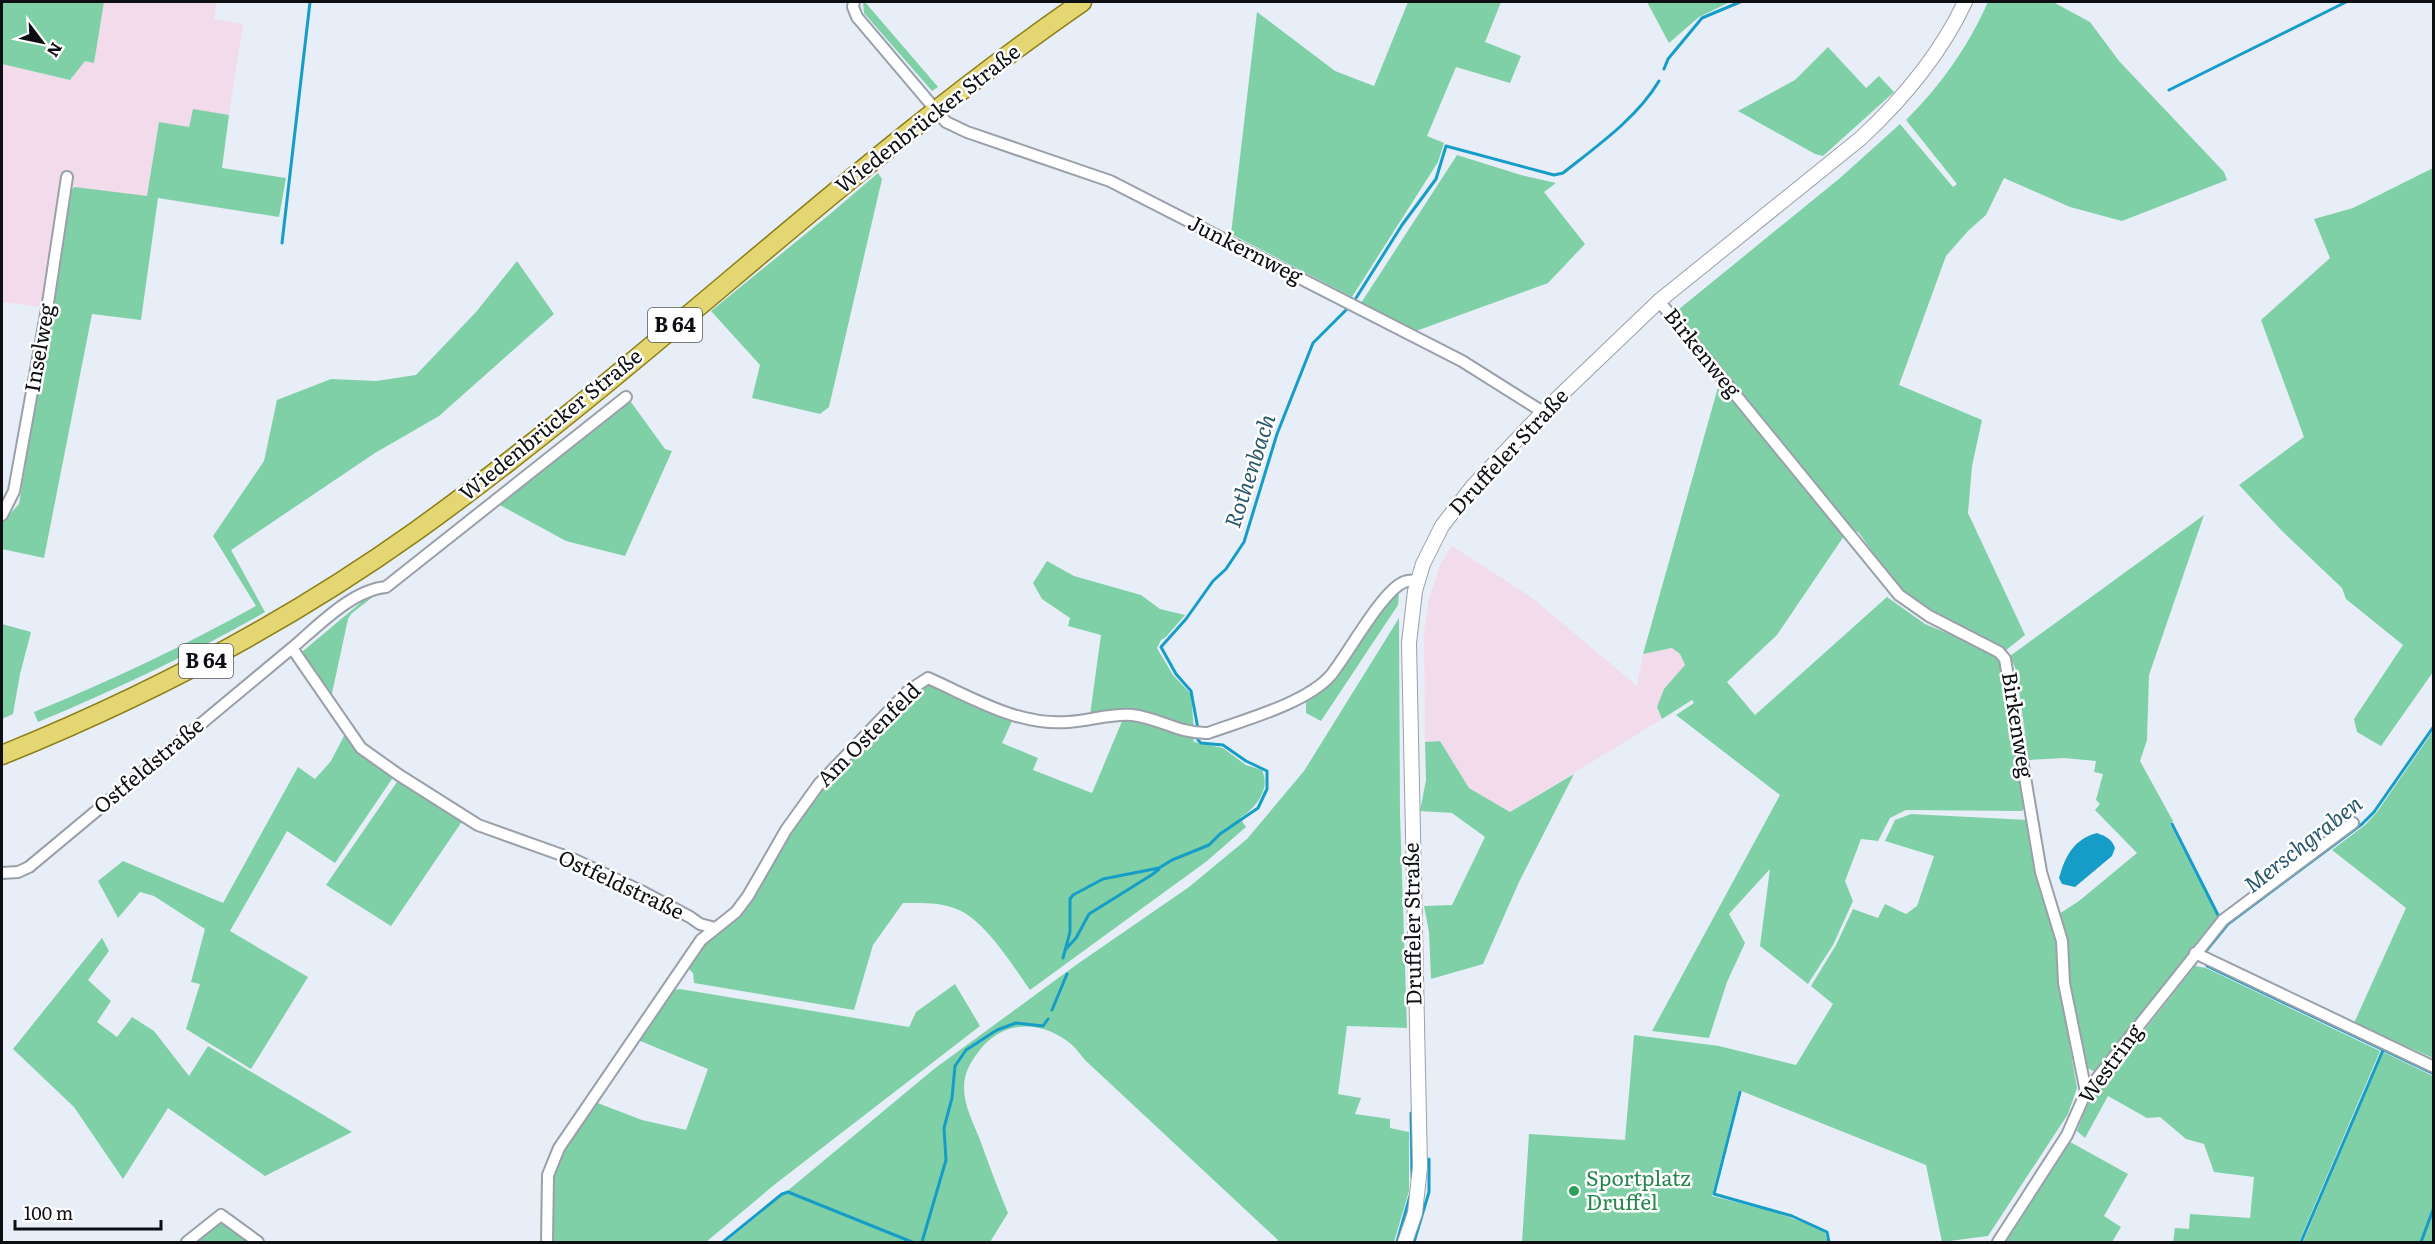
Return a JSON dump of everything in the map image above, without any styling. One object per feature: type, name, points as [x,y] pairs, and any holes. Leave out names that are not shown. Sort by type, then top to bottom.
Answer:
[{"type":"main road","name":"Wiedenbrücker Straße","points":[[2,755],[133,699],[214,657],[279,621],[381,556],[500,468],[999,62],[1082,2]]},
{"type":"street","name":"Junkernweg","points":[[854,2],[853,7],[858,17],[946,122],[968,132],[1110,180],[1462,361],[1543,412]]},
{"type":"street","name":"Druffeler Straße","points":[[1405,1242],[1415,1213],[1420,1167],[1408,679],[1411,622],[1418,581],[1432,545],[1455,507],[1473,486],[1543,412],[1659,301],[1861,138],[1884,116],[1932,59],[1965,2]]},
{"type":"street","name":"Inselweg","points":[[2,515],[14,490],[68,177]]},
{"type":"street","name":"Birkenweg","points":[[1659,301],[1899,595],[1929,616],[1999,652],[2005,659],[2041,872],[2062,941],[2064,983],[2086,1092]]},
{"type":"street","name":"Ostfeldstraße","points":[[2,873],[18,872],[29,867],[357,596],[370,589],[386,587],[626,397]]},
{"type":"street","name":"Am Ostenfeld","points":[[702,940],[736,912],[748,896],[786,830],[819,784],[918,683],[928,678],[1012,716],[1038,722],[1067,722],[1132,715],[1194,734],[1208,733],[1313,691],[1333,673],[1362,629],[1395,588],[1403,582],[1418,581]]},
{"type":"street","name":"Ostfeldstraße","points":[[292,648],[361,748],[399,775],[478,825],[573,859],[641,891],[700,924],[702,940],[558,1148],[548,1175],[548,1242]]},
{"type":"street","name":"Westring","points":[[1998,1242],[2067,1135],[2086,1092],[2195,953],[2223,920],[2353,823]]},
{"type":"street","points":[[700,924],[715,927]]},
{"type":"street","points":[[2195,953],[2433,1067]]},
{"type":"street","points":[[2082,1073],[2099,1076]]},
{"type":"street","points":[[187,1242],[221,1215],[258,1242]]},
{"type":"shaded area","points":[[104,2],[217,2],[214,19],[243,24],[229,115],[193,110],[189,127],[147,197],[75,187],[70,190],[60,188],[42,307],[2,302],[2,64],[70,80],[85,60],[94,63]]},
{"type":"shaded area","points":[[1452,546],[1531,597],[1637,686],[1643,654],[1672,648],[1680,654],[1685,665],[1657,707],[1662,719],[1510,812],[1469,788],[1440,741],[1425,742],[1424,631],[1429,599],[1440,565]]},
{"type":"green space","points":[[2,2],[104,2],[94,63],[85,61],[70,80],[2,64]]},
{"type":"green space","points":[[863,2],[938,87],[932,91],[864,13]]},
{"type":"green space","points":[[1408,2],[1501,2],[1485,42],[1521,56],[1510,83],[1456,67],[1427,136],[1444,143],[1438,162],[1352,297],[1231,234],[1257,12],[1335,71],[1374,86]]},
{"type":"green space","points":[[1647,2],[1730,2],[1699,17],[1669,43]]},
{"type":"green space","points":[[1988,2],[2053,2],[2090,22],[2119,61],[2224,172],[2227,180],[2122,221],[2070,207],[2004,178],[1986,215],[1946,256],[1899,385],[1982,420],[1972,466],[1968,513],[2025,635],[2005,651],[1932,613],[1902,593],[1859,533],[1849,527],[1673,314],[1840,178],[1900,124],[1953,187],[1957,184],[1906,120],[1953,65]]},
{"type":"green space","points":[[1828,47],[1866,88],[1879,76],[1894,92],[1823,156],[1815,154],[1738,111],[1795,80]]},
{"type":"green space","points":[[193,109],[229,115],[222,168],[286,178],[279,217],[158,198],[141,320],[92,314],[44,558],[2,549],[2,523],[19,504],[70,190],[75,187],[147,196],[159,122],[189,127]]},
{"type":"green space","points":[[1457,155],[1521,175],[1556,183],[1544,192],[1585,244],[1548,283],[1416,331],[1361,303]]},
{"type":"green space","points":[[2433,168],[2433,672],[2381,746],[2357,732],[2354,719],[2403,645],[2346,599],[2342,588],[2281,530],[2239,485],[2304,437],[2261,320],[2330,258],[2314,219],[2353,208]]},
{"type":"green space","points":[[878,173],[882,179],[829,407],[820,414],[752,398],[760,365],[711,311]]},
{"type":"green space","points":[[517,261],[554,314],[439,416],[375,453],[231,550],[265,612],[153,670],[38,722],[34,712],[146,662],[256,606],[213,536],[264,461],[277,400],[331,379],[376,381],[416,375],[476,312]]},
{"type":"green space","points":[[1720,380],[1844,536],[1777,635],[1727,682],[1755,715],[1887,597],[1925,624],[1995,653],[2001,659],[2025,806],[2022,811],[1906,810],[1890,818],[1878,841],[1861,839],[1845,881],[1853,901],[1833,945],[1808,984],[1760,946],[1770,869],[1729,914],[1745,943],[1727,982],[1709,1038],[1652,1031],[1780,795],[1676,715],[1694,703],[1692,700],[1662,719],[1657,707],[1664,689],[1685,665],[1680,654],[1672,648],[1643,654]]},
{"type":"green space","points":[[628,398],[665,449],[672,451],[625,556],[566,541],[498,504]]},
{"type":"green space","points":[[2204,515],[2149,675],[2147,740],[2140,761],[2173,821],[2170,824],[2219,919],[2095,1072],[2086,1067],[2068,982],[2059,914],[2079,901],[2137,853],[2095,810],[2100,804],[2096,800],[2103,774],[2094,772],[2096,761],[2064,758],[2029,760],[2016,670],[2010,656]]},
{"type":"green space","points":[[1047,561],[1074,576],[1141,595],[1160,609],[1185,615],[1161,640],[1157,648],[1173,675],[1191,694],[1194,730],[1152,716],[1090,715],[1101,635],[1068,626],[1070,618],[1042,599],[1033,583]]},
{"type":"green space","points":[[1397,591],[1399,593],[1398,605],[1321,721],[1306,713],[1306,699]]},
{"type":"green space","points":[[371,594],[374,596],[348,619],[331,698],[302,655],[303,651]]},
{"type":"green space","points":[[1399,618],[1400,813],[1407,1028],[1347,1026],[1338,1094],[1361,1098],[1355,1114],[1390,1119],[1390,1128],[1409,1132],[1409,1191],[1394,1242],[1277,1242],[1278,1240],[1086,1061],[1071,1044],[1048,1030],[1023,1026],[999,1033],[989,1041],[970,1064],[964,1083],[967,1108],[1008,1213],[990,1242],[726,1242],[934,1069],[1076,965],[1189,887],[1247,839],[1304,771]]},
{"type":"green space","points":[[2,624],[31,632],[13,714],[2,719]]},
{"type":"green space","points":[[929,684],[1013,719],[1002,743],[1038,758],[1033,770],[1092,793],[1123,719],[1134,719],[1193,738],[1194,742],[1223,748],[1246,765],[1262,770],[1265,784],[1263,791],[1251,809],[1240,818],[1246,827],[1207,861],[1030,990],[979,924],[952,907],[924,903],[903,903],[873,945],[854,1010],[694,983],[693,973],[688,968],[705,944],[744,913],[791,832],[832,777],[910,694]]},
{"type":"green space","points":[[2433,731],[2433,1058],[2354,1023],[2406,908],[2332,850],[2365,825],[2377,812]]},
{"type":"green space","points":[[345,734],[392,773],[392,779],[335,863],[287,831],[230,931],[308,977],[251,1069],[186,1029],[200,984],[191,982],[205,929],[154,896],[140,892],[118,918],[98,881],[123,861],[223,903],[298,767],[315,779],[331,761]]},
{"type":"green space","points":[[1440,741],[1469,788],[1510,812],[1574,774],[1519,882],[1483,964],[1431,979],[1429,932],[1424,906],[1452,905],[1485,837],[1452,813],[1420,811],[1426,780],[1425,742]]},
{"type":"green space","points":[[402,780],[463,820],[391,926],[326,885],[397,782]]},
{"type":"green space","points":[[1911,814],[2028,820],[2058,944],[2059,983],[2077,1088],[2068,1114],[1988,1236],[1942,1242],[1926,1165],[1739,1090],[1712,1196],[1798,1220],[1825,1232],[1828,1242],[1522,1242],[1529,1134],[1625,1140],[1634,1035],[1719,1046],[1796,1065],[1833,1004],[1811,986],[1836,945],[1853,909],[1878,918],[1885,904],[1906,914],[1917,906],[1934,856],[1885,841],[1895,820]]},
{"type":"green space","points":[[102,938],[109,951],[88,980],[111,1001],[97,1022],[117,1037],[132,1017],[154,1031],[189,1076],[208,1046],[352,1132],[265,1176],[168,1108],[123,1179],[74,1107],[13,1049]]},
{"type":"green space","points":[[2195,966],[2206,968],[2380,1051],[2299,1242],[2173,1242],[2175,1228],[2189,1229],[2190,1214],[2250,1218],[2254,1177],[2214,1172],[2204,1144],[2186,1139],[2160,1117],[2147,1118],[2108,1096],[2085,1138],[2077,1131],[2088,1102]]},
{"type":"green space","points":[[955,984],[980,1026],[774,1185],[706,1242],[552,1242],[553,1172],[562,1151],[595,1102],[642,1120],[686,1130],[708,1069],[638,1040],[672,990],[680,989],[909,1027],[916,1012]]},
{"type":"green space","points":[[2383,1052],[2433,1076],[2433,1242],[2303,1242]]},
{"type":"green space","points":[[2066,1142],[2072,1143],[2128,1174],[2104,1216],[2121,1227],[2112,1242],[2003,1242]]},
{"type":"green space","points":[[217,1223],[228,1225],[251,1242],[194,1242]]},
{"type":"water","points":[[2097,833],[2112,842],[2115,848],[2112,856],[2075,887],[2062,884],[2059,878],[2064,863],[2076,844]]},
{"type":"waterway","points":[[282,243],[310,2]]},
{"type":"waterway","name":"Rothenbach","points":[[1664,69],[1668,59],[1702,18],[1740,2]]},
{"type":"waterway","points":[[2169,90],[2346,2]]},
{"type":"waterway","name":"Rothenbach","points":[[1356,298],[1402,225],[1436,179],[1446,146],[1554,175],[1563,173],[1628,119],[1659,81]]},
{"type":"waterway","name":"Rothenbach","points":[[1198,729],[1191,691],[1176,674],[1161,647],[1186,619],[1213,581],[1226,569],[1244,542],[1277,434],[1313,343],[1346,310]]},
{"type":"waterway","name":"Merschgraben","points":[[2206,951],[2228,924],[2362,824],[2374,812],[2434,726]]},
{"type":"waterway","name":"Rothenbach","points":[[1063,958],[1070,932],[1070,899],[1073,895],[1103,879],[1159,868],[1172,860],[1209,845],[1220,834],[1258,808],[1267,789],[1267,771],[1246,761],[1223,745],[1201,743],[1198,740]]},
{"type":"waterway","points":[[2172,824],[2219,917]]},
{"type":"waterway","name":"Rothenbach","points":[[1066,949],[1076,938],[1089,914],[1159,869]]},
{"type":"waterway","name":"Merschgraben","points":[[2207,964],[2434,1074]]},
{"type":"waterway","name":"Rothenbach","points":[[1052,1010],[1067,974]]},
{"type":"waterway","name":"Rothenbach","points":[[922,1242],[946,1160],[944,1128],[952,1098],[955,1066],[966,1050],[997,1030],[1016,1023],[1043,1026],[1048,1019]]},
{"type":"waterway","points":[[2301,1242],[2383,1050]]},
{"type":"waterway","points":[[1740,1092],[1714,1194],[1792,1216],[1827,1232],[1829,1242]]},
{"type":"waterway","points":[[1411,1113],[1412,1177]]},
{"type":"waterway","points":[[1414,1242],[1429,1192],[1429,1159]]},
{"type":"waterway","points":[[723,1242],[782,1194],[788,1192],[912,1242]]},
{"type":"waterway","points":[[1397,1242],[1410,1196]]},
{"type":"waterway","points":[[2421,1242],[2434,1207]]},
{"type":"place","name":"Sportplatz Druffel","points":[[1574,1191]]}]
